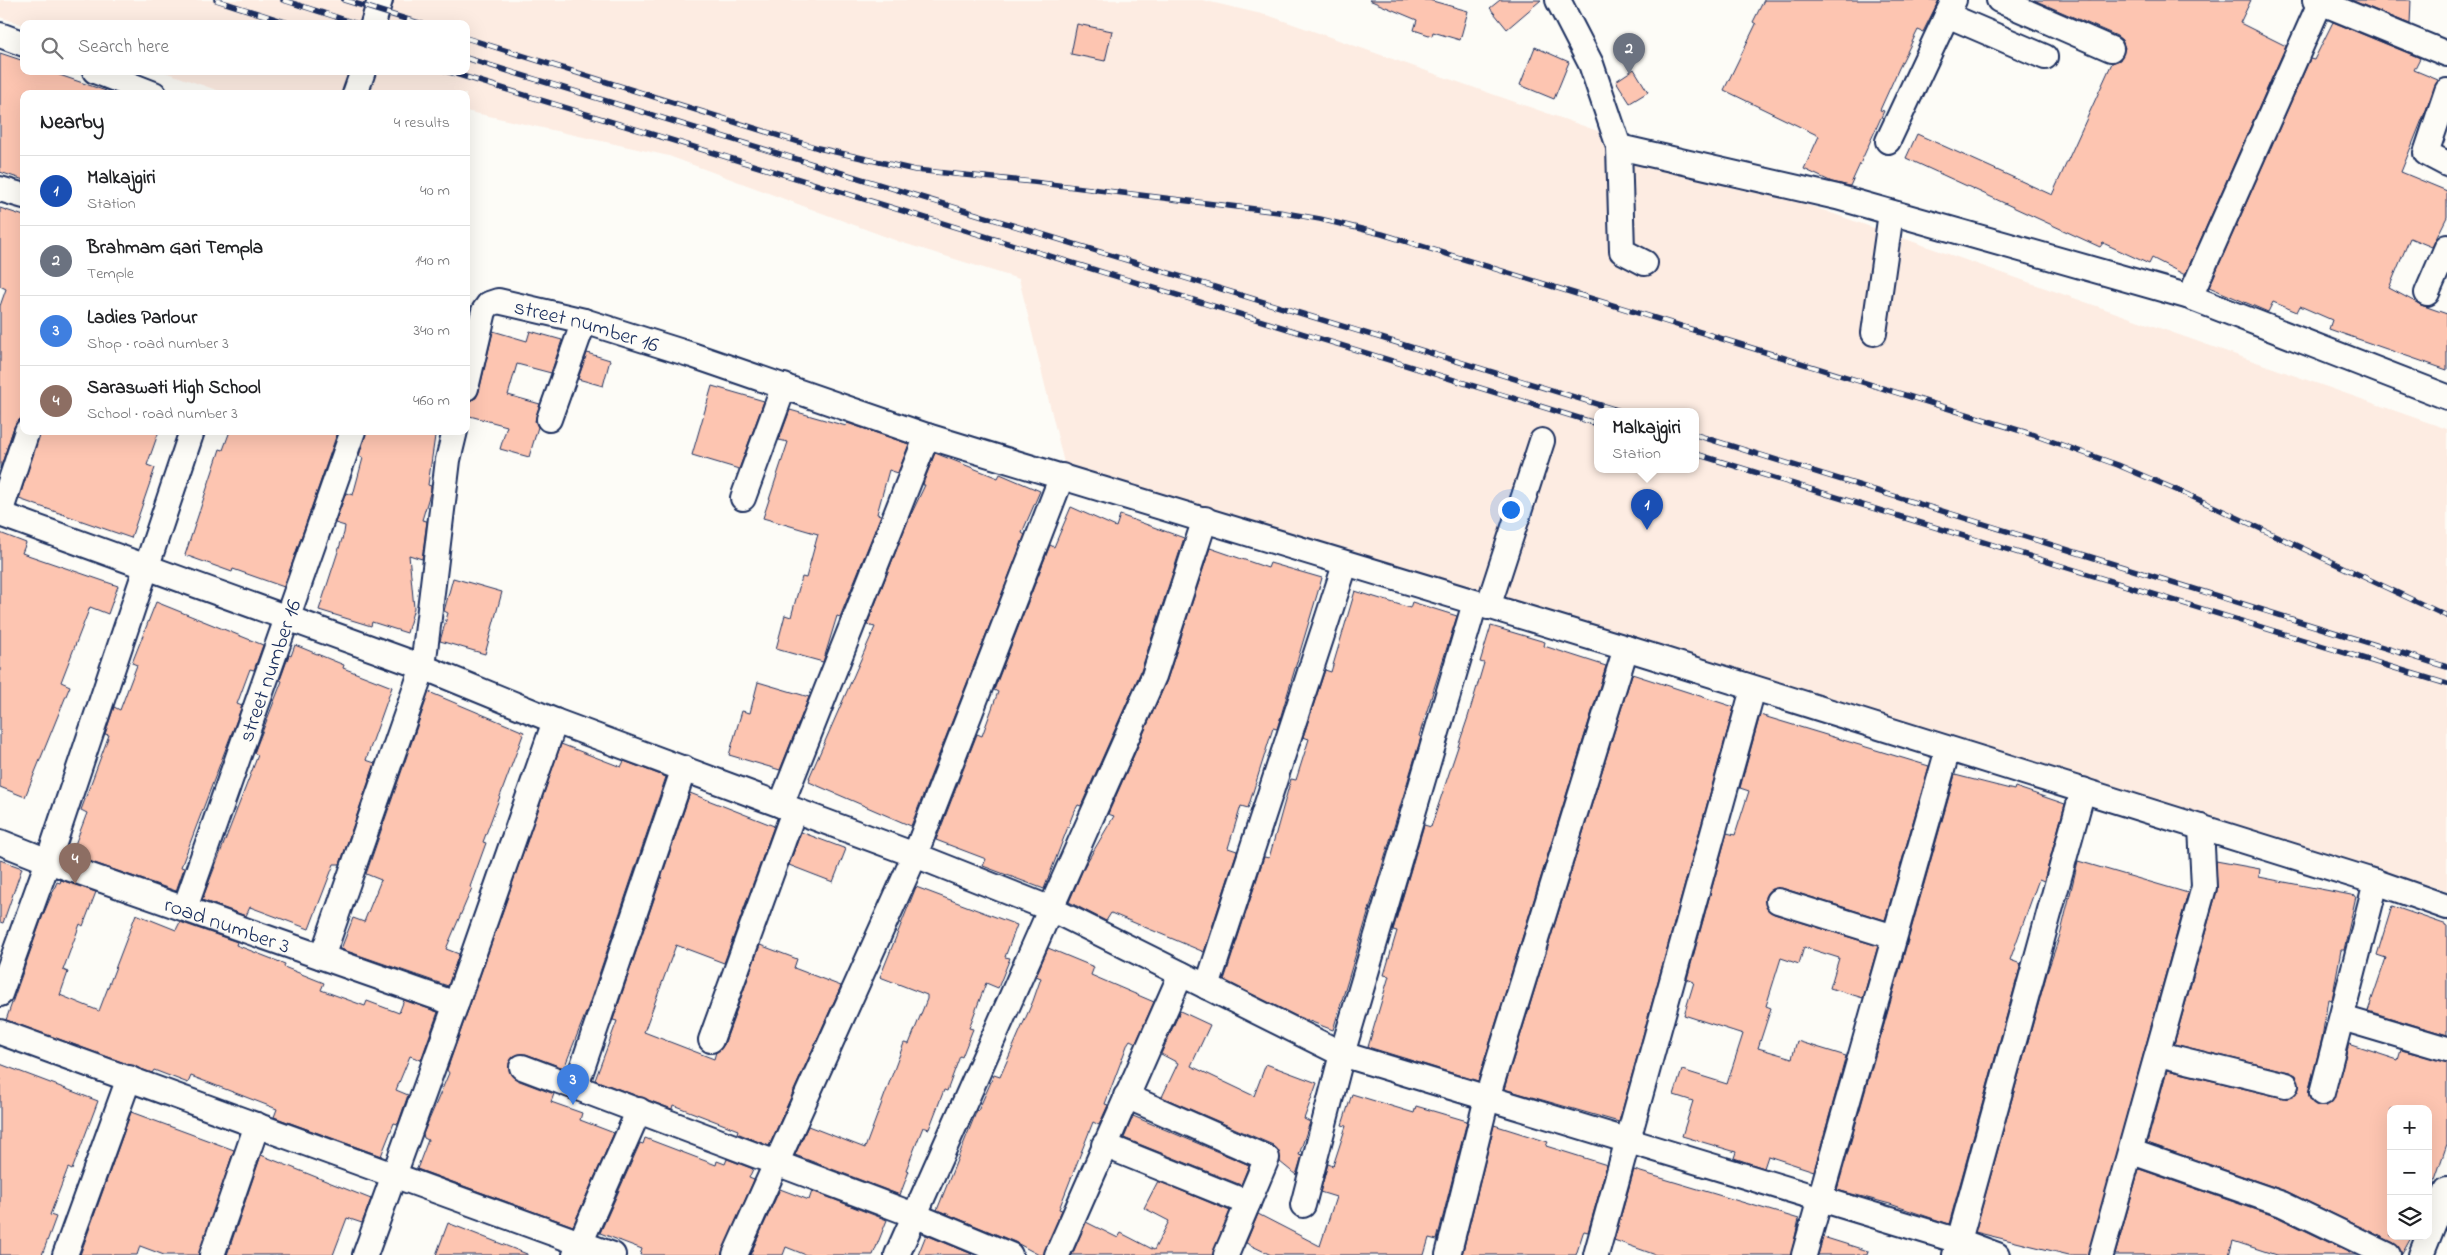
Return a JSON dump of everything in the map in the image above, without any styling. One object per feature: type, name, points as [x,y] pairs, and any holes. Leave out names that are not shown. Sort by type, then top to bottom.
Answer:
[{"type":"street","points":[[374,20],[380,0]]},
{"type":"street","points":[[1558,0],[1591,64],[1620,147],[1622,251],[1645,263]]},
{"type":"street","points":[[1999,0],[2111,49]]},
{"type":"street","points":[[2190,297],[2317,1],[2447,54]]},
{"type":"street","points":[[1888,141],[1951,8],[2045,57]]},
{"type":"street","points":[[0,36],[20,43]]},
{"type":"street","points":[[105,75],[144,90]]},
{"type":"street","points":[[356,90],[362,75]]},
{"type":"street","points":[[2447,91],[2426,153],[2447,164]]},
{"type":"street","points":[[1620,147],[1837,197],[2190,297],[2447,397]]},
{"type":"street","points":[[0,189],[20,195]]},
{"type":"street","points":[[1874,333],[1892,213]]},
{"type":"street","points":[[2427,292],[2447,247]]},
{"type":"street","name":"street number 16","points":[[470,371],[484,312],[489,304],[498,301],[584,321],[692,355],[927,436],[1205,519],[1346,565],[1626,648],[2376,882],[2447,907]]},
{"type":"street","points":[[549,419],[584,321]]},
{"type":"street","points":[[743,498],[784,386]]},
{"type":"street","points":[[25,435],[0,514],[423,667],[555,721],[915,855],[1050,909],[1342,1054],[1820,1200],[1957,1248],[1997,1255]]},
{"type":"street","points":[[0,994],[48,861],[191,435]]},
{"type":"street","name":"street number 16","points":[[185,908],[351,435]]},
{"type":"street","points":[[322,957],[423,667],[448,460],[454,435]]},
{"type":"street","points":[[712,1040],[787,808],[927,436]]},
{"type":"street","points":[[1303,1205],[1342,1054],[1482,605],[1542,441]]},
{"type":"street","points":[[735,1255],[915,855],[1062,476]]},
{"type":"street","points":[[897,1255],[1154,676],[1205,519]]},
{"type":"street","points":[[1207,987],[1346,565]]},
{"type":"street","points":[[1448,1255],[1487,1098],[1626,648]]},
{"type":"street","points":[[1596,1255],[1753,689]]},
{"type":"street","points":[[364,1255],[456,1004],[555,721]]},
{"type":"street","points":[[1804,1255],[1948,749]]},
{"type":"street","points":[[576,1086],[684,768]]},
{"type":"street","points":[[1957,1248],[2083,790]]},
{"type":"street","points":[[2101,1255],[2132,1152],[2204,887],[2201,827]]},
{"type":"street","name":"road number 3","points":[[0,842],[48,861],[456,1004]]},
{"type":"street","points":[[2322,1093],[2376,882]]},
{"type":"street","points":[[1778,901],[1894,937]]},
{"type":"street","points":[[1057,1255],[1181,974]]},
{"type":"street","points":[[2342,1018],[2447,1049]]},
{"type":"street","points":[[0,1032],[394,1175],[578,1249],[613,1255]]},
{"type":"street","points":[[2159,1054],[2286,1084]]},
{"type":"street","points":[[522,1067],[914,1215],[1010,1255]]},
{"type":"street","points":[[65,1255],[129,1078]]},
{"type":"street","points":[[1126,1096],[1267,1158],[1226,1255]]},
{"type":"street","points":[[578,1249],[639,1110]]},
{"type":"street","points":[[212,1255],[257,1125]]},
{"type":"street","points":[[1104,1145],[1248,1203]]},
{"type":"street","points":[[2132,1152],[2282,1204],[2388,1255]]},
{"type":"street","points":[[2421,1255],[2447,1190]]},
{"type":"shaded area","points":[[0,0],[1202,0],[1270,16],[2447,429],[2447,891],[1064,463],[1019,279],[900,242],[669,156],[470,112],[470,90],[217,90],[173,75],[470,75],[470,20],[20,20],[20,24],[0,17]]},
{"type":"building","points":[[1369,0],[1429,0],[1468,11],[1460,40],[1433,32],[1432,36],[1414,30],[1417,20]]},
{"type":"building","points":[[1500,0],[1541,0],[1507,29],[1490,8]]},
{"type":"building","points":[[1764,0],[1939,0],[1923,32],[1918,30],[1899,68],[1880,110],[1884,111],[1850,186],[1832,182],[1804,169],[1819,136],[1724,90],[1756,24],[1753,22]]},
{"type":"building","points":[[2034,0],[2251,0],[2240,23],[2286,46],[2185,275],[2152,258],[2149,264],[2103,243],[2100,247],[1906,158],[1917,134],[2052,195],[2112,63],[2120,60],[2125,48],[2122,40],[2117,36]]},
{"type":"building","points":[[2351,0],[2411,0],[2410,24]]},
{"type":"building","points":[[2333,22],[2420,58],[2414,70],[2438,80],[2401,172],[2447,191],[2447,217],[2432,247],[2410,238],[2389,288],[2421,305],[2447,314],[2447,370],[2329,329],[2332,320],[2300,306],[2297,312],[2273,302],[2268,312],[2209,287],[2310,59],[2314,60]]},
{"type":"building","points":[[1077,24],[1112,31],[1105,61],[1071,54]]},
{"type":"building","points":[[1535,47],[1569,62],[1554,99],[1520,85]]},
{"type":"building","points":[[0,53],[20,60],[20,75],[60,75],[103,90],[20,90],[20,179],[0,172]]},
{"type":"building","points":[[1634,69],[1648,92],[1630,103],[1616,81]]},
{"type":"building","points":[[0,208],[20,215],[20,419],[14,427],[0,469],[0,306],[6,289],[0,286]]},
{"type":"building","points":[[493,331],[527,341],[530,331],[562,340],[551,373],[517,364],[508,395],[540,404],[535,421],[538,427],[529,457],[500,449],[507,426],[470,416],[470,400],[476,398]]},
{"type":"building","points":[[587,353],[610,360],[603,386],[578,379]]},
{"type":"building","points":[[712,386],[764,401],[739,469],[692,455]]},
{"type":"building","points":[[790,410],[846,426],[847,423],[909,444],[898,473],[889,470],[877,514],[881,515],[840,617],[837,616],[823,662],[776,649],[785,615],[791,617],[802,577],[806,578],[818,534],[763,518],[788,442],[779,440]]},
{"type":"building","points":[[39,435],[158,435],[147,465],[155,468],[131,538],[19,499]]},
{"type":"building","points":[[229,435],[337,435],[284,587],[233,569],[232,572],[185,555],[220,449],[223,450]]},
{"type":"building","points":[[365,435],[435,436],[428,485],[431,486],[431,490],[422,520],[427,521],[422,559],[409,555],[414,608],[407,633],[372,622],[371,626],[319,610],[344,533],[345,526],[335,523],[346,493],[353,495],[363,458],[359,456]]},
{"type":"building","points":[[935,453],[998,478],[1000,474],[1040,491],[1022,533],[1025,535],[911,826],[809,782],[809,778],[875,627],[867,625],[907,523],[925,485],[923,485],[924,481]]},
{"type":"building","points":[[1071,507],[1116,527],[1120,515],[1184,538],[1141,671],[1081,806],[1078,805],[1073,814],[1044,889],[983,866],[986,859],[936,840],[977,734],[982,736],[998,692],[994,690],[1050,545],[1054,547]]},
{"type":"building","points":[[0,533],[26,543],[22,553],[118,586],[108,614],[90,607],[61,682],[70,686],[25,797],[0,787]]},
{"type":"building","points":[[1210,548],[1268,568],[1270,563],[1322,578],[1277,729],[1273,728],[1248,808],[1241,806],[1228,848],[1237,851],[1204,952],[1111,913],[1106,921],[1069,902],[1084,867],[1114,816],[1108,814],[1167,680]]},
{"type":"building","points":[[453,578],[502,592],[485,654],[440,641],[448,613],[444,611]]},
{"type":"building","points":[[1355,591],[1410,608],[1412,602],[1457,616],[1419,736],[1421,737],[1333,1030],[1296,1016],[1224,980],[1264,857],[1269,858],[1291,779],[1296,780],[1309,739],[1303,737],[1325,670],[1331,672]]},
{"type":"building","points":[[156,602],[263,645],[254,670],[250,669],[237,704],[242,706],[181,867],[184,868],[176,891],[71,855],[87,813],[81,810],[109,735],[105,734],[114,707],[120,710],[137,665],[132,663]]},
{"type":"building","points":[[1491,626],[1545,642],[1544,646],[1606,666],[1478,1081],[1368,1047],[1389,976],[1384,975],[1397,931],[1393,930],[1424,825],[1431,827],[1468,717],[1484,663],[1480,662]]},
{"type":"building","points":[[295,645],[344,665],[343,668],[392,687],[366,760],[375,763],[340,864],[334,864],[309,929],[250,907],[246,916],[202,900],[258,755],[254,753],[282,681],[280,680],[289,655],[291,656]]},
{"type":"building","points":[[1632,674],[1734,707],[1619,1122],[1504,1089]]},
{"type":"building","points":[[758,682],[809,697],[780,770],[729,755],[742,711],[750,713]]},
{"type":"building","points":[[429,692],[524,732],[483,842],[486,843],[470,887],[472,888],[446,949],[459,954],[448,986],[341,949],[353,918],[364,922],[381,880],[366,874]]},
{"type":"building","points":[[1760,715],[1929,766],[1885,920],[1782,888],[1769,891],[1765,897],[1768,910],[1774,914],[1878,946],[1863,998],[1830,988],[1839,958],[1804,947],[1799,964],[1781,958],[1766,1006],[1771,1008],[1758,1048],[1792,1058],[1797,1041],[1846,1056],[1814,1171],[1768,1156],[1764,1168],[1734,1158],[1736,1152],[1682,1136],[1693,1101],[1674,1095],[1682,1070],[1727,1084],[1743,1034],[1684,1015],[1694,982],[1687,979],[1727,833],[1735,835],[1749,791],[1740,788]]},
{"type":"building","points":[[561,744],[621,767],[624,761],[666,777],[587,1010],[564,1068],[526,1054],[514,1056],[509,1063],[511,1075],[517,1080],[554,1094],[551,1102],[582,1113],[580,1120],[614,1133],[573,1226],[417,1169],[428,1140],[424,1138],[423,1134],[449,1073],[447,1070]]},
{"type":"building","points":[[1955,775],[2014,790],[2015,787],[2065,804],[2044,881],[2039,879],[2010,960],[2021,964],[1949,1224],[1890,1204],[1837,1190]]},
{"type":"building","points":[[690,793],[774,826],[724,963],[676,945],[644,1032],[714,1059],[716,1052],[724,1045],[760,945],[797,959],[794,968],[841,986],[769,1146],[737,1133],[738,1130],[673,1105],[672,1109],[595,1080],[617,1021],[613,1020]]},
{"type":"building","points":[[801,832],[846,849],[833,882],[789,865]]},
{"type":"building","points":[[0,860],[22,868],[3,923],[0,922]]},
{"type":"building","points":[[2078,861],[2188,893],[2088,1255],[2069,1255],[1975,1232],[2047,973],[2061,932]]},
{"type":"building","points":[[2216,861],[2260,869],[2259,877],[2356,896],[2344,950],[2341,950],[2332,1000],[2328,999],[2322,1038],[2309,1090],[2309,1097],[2313,1103],[2325,1106],[2332,1102],[2349,1044],[2398,1060],[2401,1050],[2447,1062],[2447,1144],[2432,1188],[2432,1105],[2387,1105],[2387,1240],[2288,1192],[2147,1143],[2167,1070],[2283,1098],[2296,1095],[2299,1088],[2296,1075],[2289,1072],[2174,1044],[2217,891]]},
{"type":"building","points":[[61,880],[96,892],[83,926],[80,924],[63,970],[68,972],[60,995],[99,1011],[136,914],[176,930],[180,922],[237,942],[236,945],[285,964],[284,967],[324,983],[321,990],[365,1006],[367,1001],[399,1013],[404,1000],[438,1012],[421,1060],[410,1056],[396,1090],[408,1095],[398,1124],[394,1123],[381,1156],[274,1117],[277,1109],[191,1076],[188,1083],[154,1070],[152,1073],[6,1020],[43,915],[57,882],[60,883]]},
{"type":"building","points":[[916,887],[1017,925],[1005,957],[1010,958],[998,988],[986,983],[969,1028],[973,1029],[962,1057],[960,1056],[947,1091],[944,1090],[929,1129],[923,1127],[906,1170],[909,1171],[900,1195],[795,1155],[808,1126],[865,1148],[904,1043],[909,1044],[927,999],[927,995],[880,977]]},
{"type":"building","points":[[2392,906],[2447,925],[2447,1035],[2368,1011],[2386,958],[2377,955]]},
{"type":"building","points":[[1048,948],[1094,967],[1091,975],[1154,1002],[1136,1043],[1130,1040],[1128,1043],[1105,1104],[1108,1105],[1099,1125],[1093,1122],[1059,1209],[1062,1210],[1044,1255],[1039,1255],[1015,1242],[937,1210],[977,1110],[994,1075],[1000,1077],[1033,1001],[1041,978],[1036,976]]},
{"type":"building","points":[[1180,1011],[1210,1025],[1191,1066],[1254,1096],[1266,1064],[1317,1083],[1304,1119],[1310,1122],[1299,1155],[1302,1156],[1296,1175],[1280,1162],[1278,1150],[1273,1145],[1162,1097],[1178,1063],[1161,1054]]},
{"type":"building","points":[[0,1064],[98,1101],[72,1170],[68,1168],[50,1215],[56,1217],[42,1255],[0,1255]]},
{"type":"building","points":[[1352,1094],[1414,1113],[1416,1106],[1467,1121],[1437,1240],[1429,1238],[1424,1255],[1271,1255],[1246,1243],[1258,1214],[1320,1246],[1336,1197],[1320,1192],[1328,1164],[1333,1166],[1346,1126],[1342,1125]]},
{"type":"building","points":[[131,1112],[234,1150],[199,1255],[164,1255],[140,1246],[137,1255],[80,1255]]},
{"type":"building","points":[[1133,1116],[1249,1165],[1241,1185],[1124,1138]]},
{"type":"building","points":[[1494,1125],[1548,1142],[1546,1146],[1607,1165],[1588,1232],[1584,1231],[1576,1255],[1462,1255]]},
{"type":"building","points":[[645,1138],[716,1165],[717,1161],[725,1164],[727,1159],[753,1169],[749,1178],[754,1180],[721,1255],[640,1255],[642,1249],[600,1233],[640,1143],[643,1144]]},
{"type":"building","points":[[261,1155],[371,1199],[362,1223],[347,1218],[333,1255],[227,1255]]},
{"type":"building","points":[[2139,1169],[2277,1217],[2356,1255],[2276,1255],[2233,1241],[2229,1255],[2115,1255]]},
{"type":"building","points":[[1634,1170],[1799,1219],[1791,1255],[1656,1255],[1614,1240]]},
{"type":"building","points":[[1158,1181],[1230,1211],[1213,1255],[1072,1255],[1086,1222],[1118,1238],[1121,1233],[1154,1250],[1169,1221],[1144,1208]]},
{"type":"building","points":[[780,1189],[809,1200],[812,1191],[887,1220],[873,1255],[806,1255],[786,1247],[783,1255],[750,1255]]},
{"type":"building","points":[[448,1223],[527,1254],[527,1255],[436,1255]]},
{"type":"building","points":[[926,1235],[972,1254],[918,1255]]},
{"type":"building","points":[[1823,1237],[1868,1251],[1867,1255],[1818,1255]]},
{"type":"building","points":[[2388,1240],[2410,1240],[2402,1254],[2394,1243]]},
{"type":"railway","points":[[216,0],[279,20]]},
{"type":"railway","points":[[283,0],[346,20]]},
{"type":"railway","points":[[344,0],[409,20]]},
{"type":"railway","points":[[470,39],[818,148],[915,170],[1033,182],[1279,212],[1320,219],[1382,234],[2031,434],[2118,465],[2193,497],[2447,616]]},
{"type":"railway","points":[[470,59],[1610,408]]},
{"type":"railway","points":[[459,75],[1594,423]]},
{"type":"railway","points":[[1699,436],[2447,667]]},
{"type":"railway","points":[[1699,455],[2447,684]]},
{"type":"place","name":"Brahmam Gari Templa","points":[[1629,74]]},
{"type":"place","name":"Malkajgiri","points":[[1647,530]]},
{"type":"place","name":"Saraswati High School","points":[[75,884]]},
{"type":"place","name":"Ladies Parlour","points":[[573,1105]]}]
